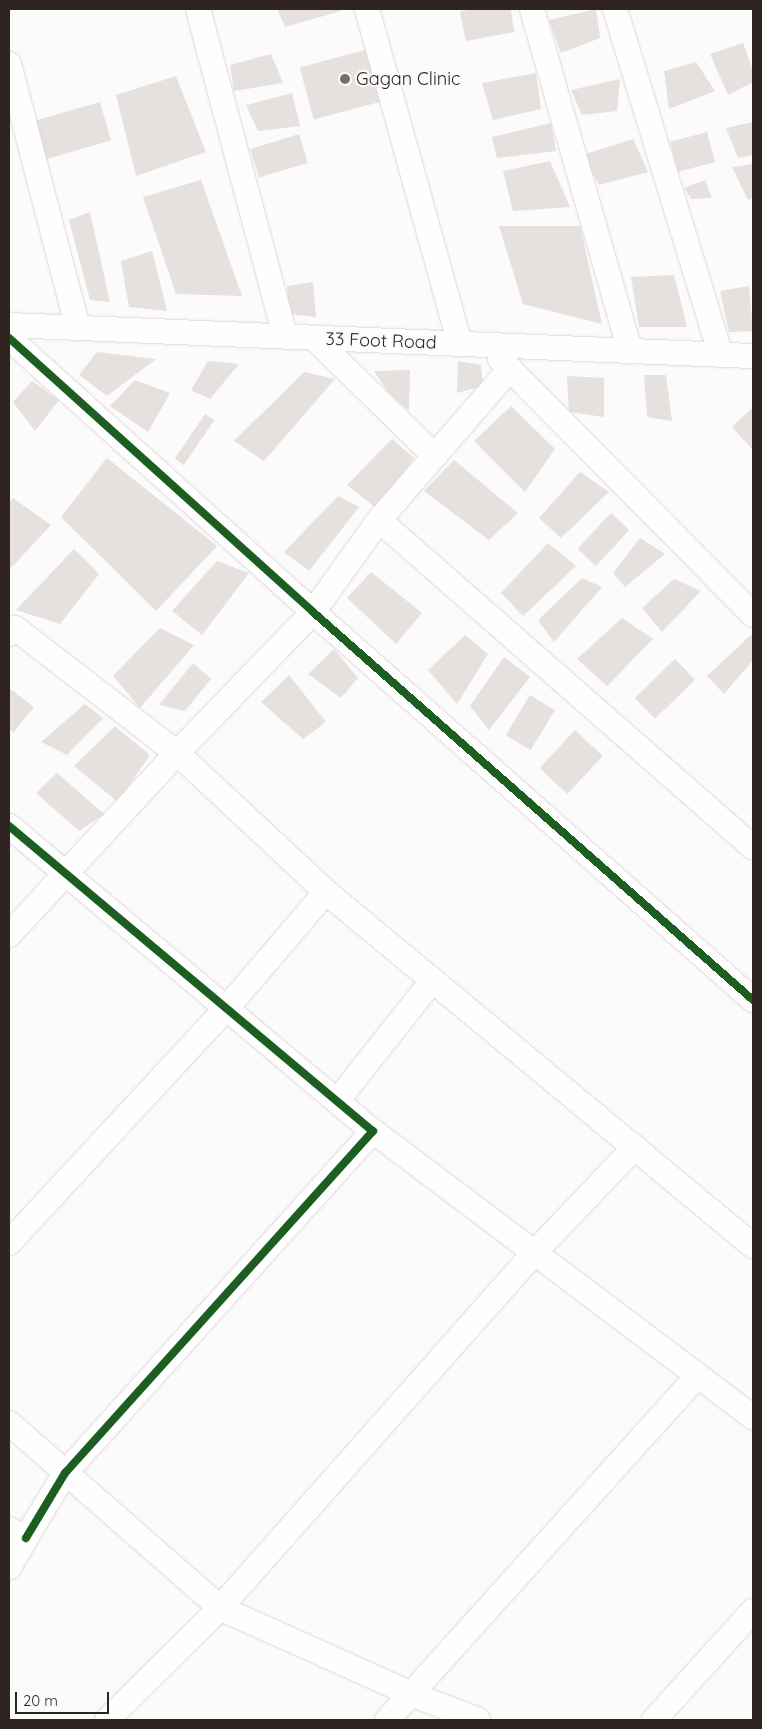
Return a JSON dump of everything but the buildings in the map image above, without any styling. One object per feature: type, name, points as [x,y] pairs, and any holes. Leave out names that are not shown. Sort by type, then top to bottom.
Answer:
[{"type":"street","points":[[198,9],[285,337]]},
{"type":"street","points":[[367,9],[460,344]]},
{"type":"street","points":[[532,9],[630,351]]},
{"type":"street","points":[[615,9],[721,355]]},
{"type":"street","points":[[9,64],[78,328]]},
{"type":"street","name":"33 Foot Road","points":[[9,325],[753,356]]},
{"type":"street","points":[[9,338],[313,612],[753,1000]]},
{"type":"street","points":[[314,338],[435,456]]},
{"type":"street","points":[[486,345],[753,615]]},
{"type":"street","points":[[9,935],[177,753],[313,612],[379,520],[510,369]]},
{"type":"street","points":[[379,520],[753,847]]},
{"type":"street","points":[[11,628],[177,753],[326,892],[753,1246]]},
{"type":"street","points":[[9,826],[373,1131],[753,1417]]},
{"type":"street","points":[[9,1243],[226,1009],[326,892]]},
{"type":"street","points":[[337,1101],[433,980]]},
{"type":"street","points":[[9,1567],[18,1533],[65,1473],[373,1131]]},
{"type":"street","points":[[107,1720],[220,1608],[534,1252],[635,1147]]},
{"type":"street","points":[[388,1720],[697,1376]]},
{"type":"street","points":[[9,1423],[220,1608],[412,1694],[478,1720]]},
{"type":"street","points":[[654,1720],[753,1611]]},
{"type":"cycle path","points":[[9,338],[313,612],[753,1000]]},
{"type":"cycle path","points":[[9,826],[373,1131],[65,1473],[26,1538]]},
{"type":"place","name":"Gagan Clinic","points":[[345,79]]}]
